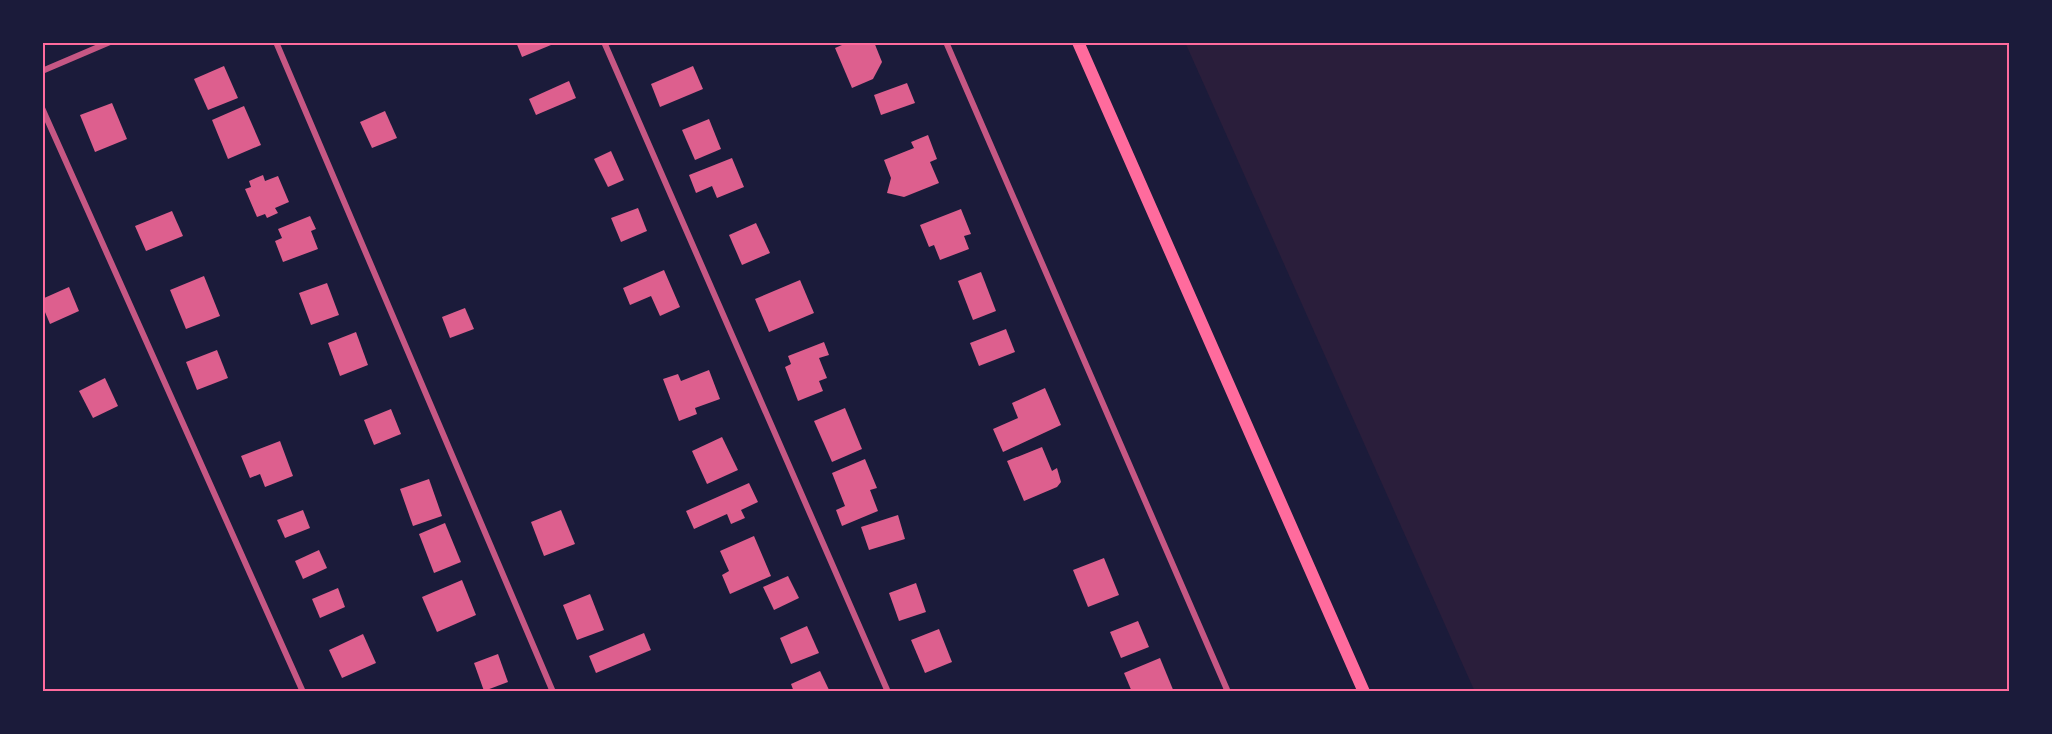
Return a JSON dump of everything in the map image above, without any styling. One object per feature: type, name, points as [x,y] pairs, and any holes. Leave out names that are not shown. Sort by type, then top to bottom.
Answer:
[{"type":"main road","points":[[1078,42],[1364,692]]},
{"type":"street","points":[[42,71],[110,42]]},
{"type":"street","points":[[276,42],[553,692]]},
{"type":"street","points":[[604,42],[888,692]]},
{"type":"street","points":[[946,42],[1228,692]]},
{"type":"street","points":[[42,108],[303,692]]},
{"type":"shaded area","points":[[1185,42],[2010,42],[2010,692],[1475,692]]},
{"type":"building","points":[[516,42],[550,42],[551,45],[522,57]]},
{"type":"building","points":[[849,42],[874,42],[882,62],[873,79],[852,88],[835,48]]},
{"type":"building","points":[[224,66],[238,98],[208,110],[194,79]]},
{"type":"building","points":[[693,66],[703,89],[660,107],[651,84]]},
{"type":"building","points":[[569,81],[576,98],[536,115],[529,99]]},
{"type":"building","points":[[907,83],[915,103],[881,115],[874,95]]},
{"type":"building","points":[[112,103],[127,139],[95,152],[80,115]]},
{"type":"building","points":[[244,106],[261,145],[228,159],[212,120]]},
{"type":"building","points":[[385,111],[397,138],[372,148],[360,122]]},
{"type":"building","points":[[709,119],[721,149],[695,160],[682,130]]},
{"type":"building","points":[[928,135],[937,159],[930,162],[939,183],[904,197],[887,193],[891,178],[884,160],[914,148],[911,142]]},
{"type":"building","points":[[611,151],[624,180],[608,187],[594,159]]},
{"type":"building","points":[[732,158],[744,187],[717,198],[712,186],[696,193],[689,175]]},
{"type":"building","points":[[263,175],[265,181],[278,176],[289,202],[275,208],[278,213],[267,218],[265,214],[257,217],[245,189],[251,187],[249,181]]},
{"type":"building","points":[[638,208],[647,231],[621,242],[611,218]]},
{"type":"building","points":[[961,209],[971,234],[964,236],[969,249],[940,260],[934,245],[929,247],[920,225]]},
{"type":"building","points":[[172,211],[183,236],[146,251],[135,226]]},
{"type":"building","points":[[310,216],[316,229],[311,231],[318,249],[283,262],[275,241],[282,238],[278,229]]},
{"type":"building","points":[[756,223],[770,253],[742,265],[729,235]]},
{"type":"building","points":[[664,270],[680,307],[660,316],[651,296],[630,305],[623,288]]},
{"type":"building","points":[[981,272],[996,311],[973,320],[958,281]]},
{"type":"building","points":[[204,276],[220,316],[186,329],[170,290]]},
{"type":"building","points":[[800,280],[814,313],[769,332],[755,299]]},
{"type":"building","points":[[327,283],[339,315],[311,325],[299,293]]},
{"type":"building","points":[[69,287],[79,311],[50,324],[42,305],[42,299]]},
{"type":"building","points":[[465,308],[474,329],[450,338],[442,317]]},
{"type":"building","points":[[1006,329],[1015,352],[979,366],[970,343]]},
{"type":"building","points":[[356,332],[368,365],[340,376],[328,343]]},
{"type":"building","points":[[824,342],[829,355],[819,358],[827,378],[819,381],[823,391],[798,401],[785,367],[791,364],[788,356]]},
{"type":"building","points":[[217,350],[228,378],[197,390],[186,362]]},
{"type":"building","points":[[709,370],[720,399],[695,408],[697,414],[679,421],[663,379],[678,374],[681,381]]},
{"type":"building","points":[[105,378],[118,406],[93,418],[79,391]]},
{"type":"building","points":[[1045,388],[1061,425],[1003,452],[993,429],[1018,418],[1012,403]]},
{"type":"building","points":[[845,408],[862,449],[832,462],[814,421]]},
{"type":"building","points":[[391,409],[401,434],[374,445],[364,420]]},
{"type":"building","points":[[722,437],[738,470],[707,484],[692,451]]},
{"type":"building","points":[[280,441],[293,476],[265,487],[260,474],[250,478],[241,456]]},
{"type":"building","points":[[1042,447],[1052,471],[1057,468],[1061,482],[1057,487],[1024,501],[1007,461]]},
{"type":"building","points":[[865,459],[877,488],[870,490],[878,511],[842,526],[836,510],[845,506],[832,473]]},
{"type":"building","points":[[429,479],[442,516],[413,526],[400,489]]},
{"type":"building","points":[[749,483],[758,502],[741,510],[745,518],[731,524],[727,514],[694,529],[686,511]]},
{"type":"building","points":[[303,510],[310,528],[285,538],[277,520]]},
{"type":"building","points":[[561,510],[575,544],[544,556],[531,522]]},
{"type":"building","points":[[898,515],[905,539],[869,550],[861,527]]},
{"type":"building","points":[[445,523],[461,562],[434,573],[419,534]]},
{"type":"building","points":[[754,536],[771,576],[730,594],[722,575],[729,571],[720,551]]},
{"type":"building","points":[[319,550],[327,568],[303,579],[295,561]]},
{"type":"building","points":[[1104,558],[1119,595],[1088,607],[1073,570]]},
{"type":"building","points":[[788,576],[799,598],[774,610],[763,587]]},
{"type":"building","points":[[462,580],[476,615],[437,632],[422,597]]},
{"type":"building","points":[[916,583],[926,612],[899,621],[889,593]]},
{"type":"building","points":[[338,588],[345,607],[320,618],[312,599]]},
{"type":"building","points":[[590,594],[604,630],[577,640],[563,605]]},
{"type":"building","points":[[1138,621],[1149,647],[1121,658],[1110,632]]},
{"type":"building","points":[[807,626],[819,653],[791,664],[780,638]]},
{"type":"building","points":[[939,629],[952,662],[925,673],[911,640]]},
{"type":"building","points":[[644,633],[651,650],[596,673],[589,656]]},
{"type":"building","points":[[363,634],[376,663],[342,678],[329,650]]},
{"type":"building","points":[[498,654],[508,682],[484,691],[474,663]]},
{"type":"building","points":[[1160,658],[1174,692],[1132,692],[1124,673]]},
{"type":"building","points":[[820,671],[830,692],[794,692],[791,684]]}]
